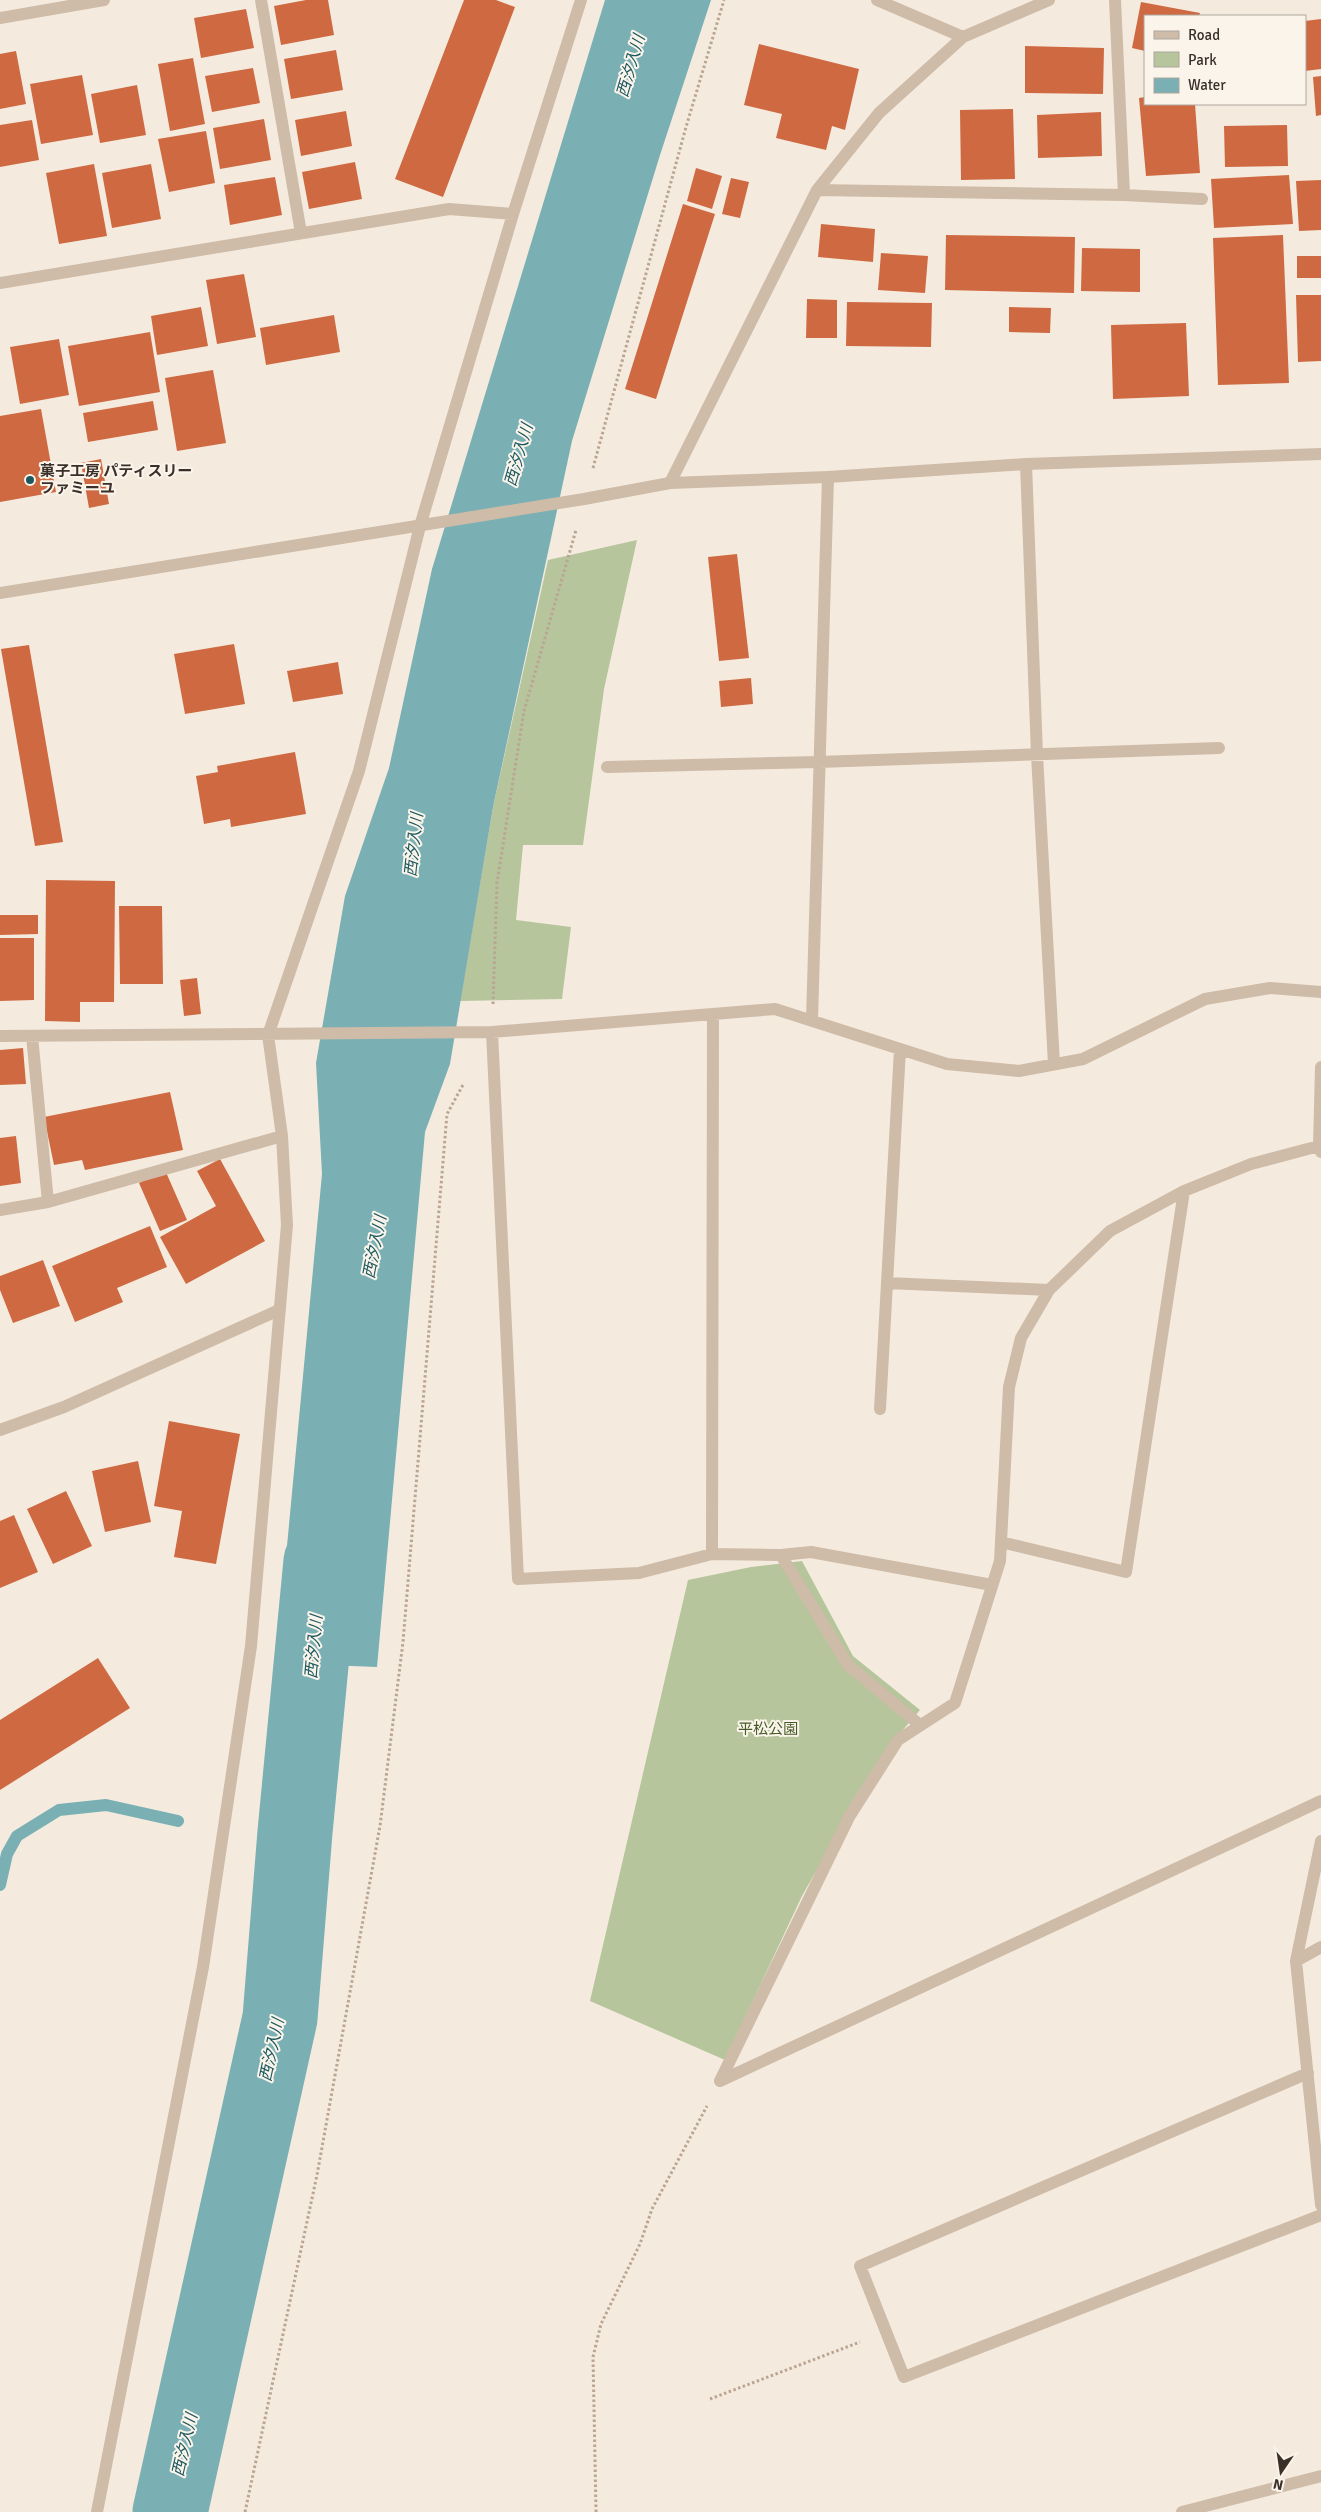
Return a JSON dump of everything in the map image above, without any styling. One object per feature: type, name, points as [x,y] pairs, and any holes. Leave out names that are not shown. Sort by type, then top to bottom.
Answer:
[{"type":"street","points":[[0,18],[104,0]]},
{"type":"street","points":[[261,0],[301,233]]},
{"type":"street","points":[[96,2511],[203,1967],[251,1646],[286,1225],[282,1136],[268,1035],[359,771],[420,526],[581,0]]},
{"type":"street","points":[[877,0],[963,37]]},
{"type":"street","points":[[670,483],[817,190],[879,113],[963,37],[1049,0]]},
{"type":"street","points":[[1115,0],[1124,195]]},
{"type":"street","points":[[817,190],[1124,195],[1202,199]]},
{"type":"street","points":[[0,282],[449,209],[514,214]]},
{"type":"street","points":[[0,594],[584,499],[670,483],[828,477],[1026,464],[1321,454]]},
{"type":"street","points":[[1026,464],[1037,755],[1054,1064]]},
{"type":"street","points":[[812,1020],[828,477]]},
{"type":"street","points":[[607,766],[819,762],[1219,748]]},
{"type":"street","points":[[0,1036],[492,1032],[775,1009],[947,1064],[1019,1071],[1083,1059],[1205,999],[1270,988],[1321,992]]},
{"type":"street","points":[[712,1554],[713,1014]]},
{"type":"street","points":[[492,1032],[518,1579],[639,1573],[712,1554],[780,1555],[810,1552],[992,1585]]},
{"type":"street","points":[[32,1036],[48,1202]]},
{"type":"street","points":[[880,1410],[900,1049]]},
{"type":"street","points":[[720,2081],[849,1818],[898,1740],[955,1703],[1000,1560],[1009,1387],[1021,1338],[1049,1290],[1110,1231],[1184,1191],[1251,1164],[1320,1150],[1321,1067]]},
{"type":"street","points":[[0,1210],[48,1202],[282,1136]]},
{"type":"street","points":[[1001,1542],[1126,1572],[1184,1191]]},
{"type":"street","points":[[887,1283],[1049,1290]]},
{"type":"street","points":[[0,1430],[64,1407],[279,1310]]},
{"type":"street","points":[[780,1555],[848,1664],[920,1725]]},
{"type":"street","points":[[720,2081],[1321,1801]]},
{"type":"street","points":[[1321,1841],[1296,1961],[1321,2205]]},
{"type":"street","points":[[1296,1961],[1321,1947]]},
{"type":"street","points":[[1308,2073],[860,2266],[904,2377],[1321,2215]]},
{"type":"street","points":[[1182,2512],[1321,2476]]},
{"type":"path","points":[[492,1032],[497,883],[524,711],[686,127],[724,0]]},
{"type":"path","points":[[245,2512],[317,2175],[380,1826],[403,1642],[448,1114],[465,1081]]},
{"type":"path","points":[[596,2512],[593,2357],[601,2324],[640,2244],[652,2209],[720,2081]]},
{"type":"path","points":[[710,2399],[886,2332]]},
{"type":"green space","points":[[637,540],[604,689],[583,845],[523,845],[516,920],[571,927],[562,999],[460,1001],[493,807],[548,560]]},
{"type":"green space","name":"平松公園","points":[[802,1561],[853,1656],[920,1710],[883,1753],[802,1896],[725,2060],[590,2001],[688,1580],[751,1567]]},
{"type":"water","points":[[605,0],[711,0],[660,155],[572,441],[493,807],[450,1064],[425,1132],[377,1667],[276,1663],[322,1174],[316,1063],[345,896],[389,768],[432,569]]},
{"type":"building","points":[[306,0],[328,0],[334,35],[281,45],[274,6]]},
{"type":"building","points":[[464,0],[496,0],[515,7],[443,197],[395,179]]},
{"type":"building","points":[[1141,2],[1200,13],[1199,15],[1144,15],[1144,51],[1132,48]]},
{"type":"building","points":[[246,9],[254,48],[201,58],[194,18]]},
{"type":"building","points":[[1321,19],[1321,69],[1306,71],[1306,21]]},
{"type":"building","points":[[759,44],[859,69],[845,130],[832,126],[826,150],[776,138],[782,114],[744,105]]},
{"type":"building","points":[[1025,46],[1104,48],[1103,94],[1025,93]]},
{"type":"building","points":[[336,50],[343,90],[291,99],[284,59]]},
{"type":"building","points":[[16,51],[26,104],[0,109],[0,54]]},
{"type":"building","points":[[193,58],[205,124],[170,131],[158,64]]},
{"type":"building","points":[[253,68],[260,103],[212,112],[205,76]]},
{"type":"building","points":[[82,75],[93,135],[41,144],[30,84]]},
{"type":"building","points":[[1321,76],[1321,115],[1316,116],[1313,77]]},
{"type":"building","points":[[137,85],[146,135],[100,143],[91,94]]},
{"type":"building","points":[[1144,97],[1144,105],[1195,105],[1200,173],[1146,176],[1139,98]]},
{"type":"building","points":[[1013,109],[1015,179],[961,180],[960,110]]},
{"type":"building","points":[[346,111],[352,146],[301,156],[295,120]]},
{"type":"building","points":[[1101,112],[1102,156],[1038,158],[1037,115]]},
{"type":"building","points":[[264,119],[271,160],[220,169],[213,128]]},
{"type":"building","points":[[32,120],[39,160],[0,167],[0,125]]},
{"type":"building","points":[[1287,125],[1288,166],[1225,167],[1224,126]]},
{"type":"building","points":[[206,131],[215,183],[169,192],[158,139]]},
{"type":"building","points":[[355,162],[362,199],[309,209],[302,172]]},
{"type":"building","points":[[94,164],[107,236],[59,244],[46,173]]},
{"type":"building","points":[[151,164],[161,219],[112,228],[102,173]]},
{"type":"building","points":[[696,168],[722,176],[712,209],[687,201]]},
{"type":"building","points":[[1289,175],[1293,224],[1214,228],[1211,179]]},
{"type":"building","points":[[275,177],[282,215],[230,225],[224,185]]},
{"type":"building","points":[[731,178],[749,182],[740,218],[722,214]]},
{"type":"building","points":[[1321,180],[1321,230],[1299,231],[1296,181]]},
{"type":"building","points":[[683,204],[715,214],[656,399],[625,389]]},
{"type":"building","points":[[821,224],[875,229],[873,262],[818,257]]},
{"type":"building","points":[[946,235],[1075,237],[1074,293],[945,290]]},
{"type":"building","points":[[1283,235],[1289,383],[1218,385],[1213,238]]},
{"type":"building","points":[[1082,248],[1140,249],[1140,292],[1081,291]]},
{"type":"building","points":[[881,253],[928,256],[925,293],[878,290]]},
{"type":"building","points":[[1297,256],[1321,256],[1321,278],[1297,278]]},
{"type":"building","points":[[244,274],[256,337],[217,344],[206,280]]},
{"type":"building","points":[[1296,295],[1321,295],[1321,361],[1298,362]]},
{"type":"building","points":[[807,299],[837,300],[837,338],[806,338]]},
{"type":"building","points":[[847,302],[932,303],[931,347],[846,346]]},
{"type":"building","points":[[201,307],[208,346],[157,355],[151,316]]},
{"type":"building","points":[[1009,307],[1051,308],[1050,333],[1009,332]]},
{"type":"building","points":[[334,315],[340,352],[266,365],[260,328]]},
{"type":"building","points":[[1186,323],[1189,396],[1113,399],[1111,325]]},
{"type":"building","points":[[150,332],[160,392],[79,406],[68,346]]},
{"type":"building","points":[[59,339],[69,395],[20,404],[10,347]]},
{"type":"building","points":[[213,370],[226,443],[177,451],[165,378]]},
{"type":"building","points":[[153,401],[158,430],[88,442],[83,413]]},
{"type":"building","points":[[41,409],[56,492],[0,502],[0,416]]},
{"type":"building","points":[[101,459],[109,504],[89,508],[81,463]]},
{"type":"building","points":[[737,554],[749,658],[719,661],[708,557]]},
{"type":"building","points":[[234,644],[245,704],[185,714],[174,654]]},
{"type":"building","points":[[29,645],[63,842],[35,846],[1,649]]},
{"type":"building","points":[[338,662],[343,694],[293,702],[287,671]]},
{"type":"building","points":[[751,678],[753,704],[721,707],[719,681]]},
{"type":"building","points":[[295,752],[306,814],[231,827],[230,819],[204,824],[196,776],[218,772],[217,766]]},
{"type":"building","points":[[46,880],[115,881],[114,1002],[80,1002],[80,1022],[45,1021]]},
{"type":"building","points":[[119,906],[162,906],[163,984],[120,984]]},
{"type":"building","points":[[0,915],[38,915],[38,934],[0,935]]},
{"type":"building","points":[[0,938],[34,938],[34,1000],[0,1001]]},
{"type":"building","points":[[197,978],[201,1014],[184,1016],[180,980]]},
{"type":"building","points":[[23,1048],[26,1084],[0,1085],[0,1050]]},
{"type":"building","points":[[170,1092],[183,1150],[85,1170],[82,1160],[54,1165],[44,1117]]},
{"type":"building","points":[[16,1136],[21,1183],[0,1186],[0,1138]]},
{"type":"building","points":[[220,1159],[265,1241],[186,1284],[160,1237],[216,1206],[197,1171]]},
{"type":"building","points":[[165,1170],[187,1220],[160,1231],[139,1183]]},
{"type":"building","points":[[150,1226],[167,1267],[117,1288],[123,1302],[75,1322],[52,1266]]},
{"type":"building","points":[[43,1260],[60,1306],[13,1323],[0,1290],[0,1276]]},
{"type":"building","points":[[169,1421],[240,1434],[216,1564],[174,1557],[182,1511],[154,1506]]},
{"type":"building","points":[[138,1461],[151,1522],[105,1532],[92,1471]]},
{"type":"building","points":[[66,1491],[92,1546],[53,1564],[27,1509]]},
{"type":"building","points":[[14,1515],[38,1572],[0,1588],[0,1521]]},
{"type":"building","points":[[98,1658],[130,1708],[0,1790],[0,1720]]},
{"type":"waterway","name":"西汐入川","points":[[170,2512],[280,2018],[295,1832],[321,1561]]},
{"type":"waterway","points":[[0,1885],[7,1854],[17,1836],[59,1810],[106,1805],[178,1821]]},
{"type":"place","name":"菓子工房 パティスリー ファミーユ","points":[[30,480]]}]
